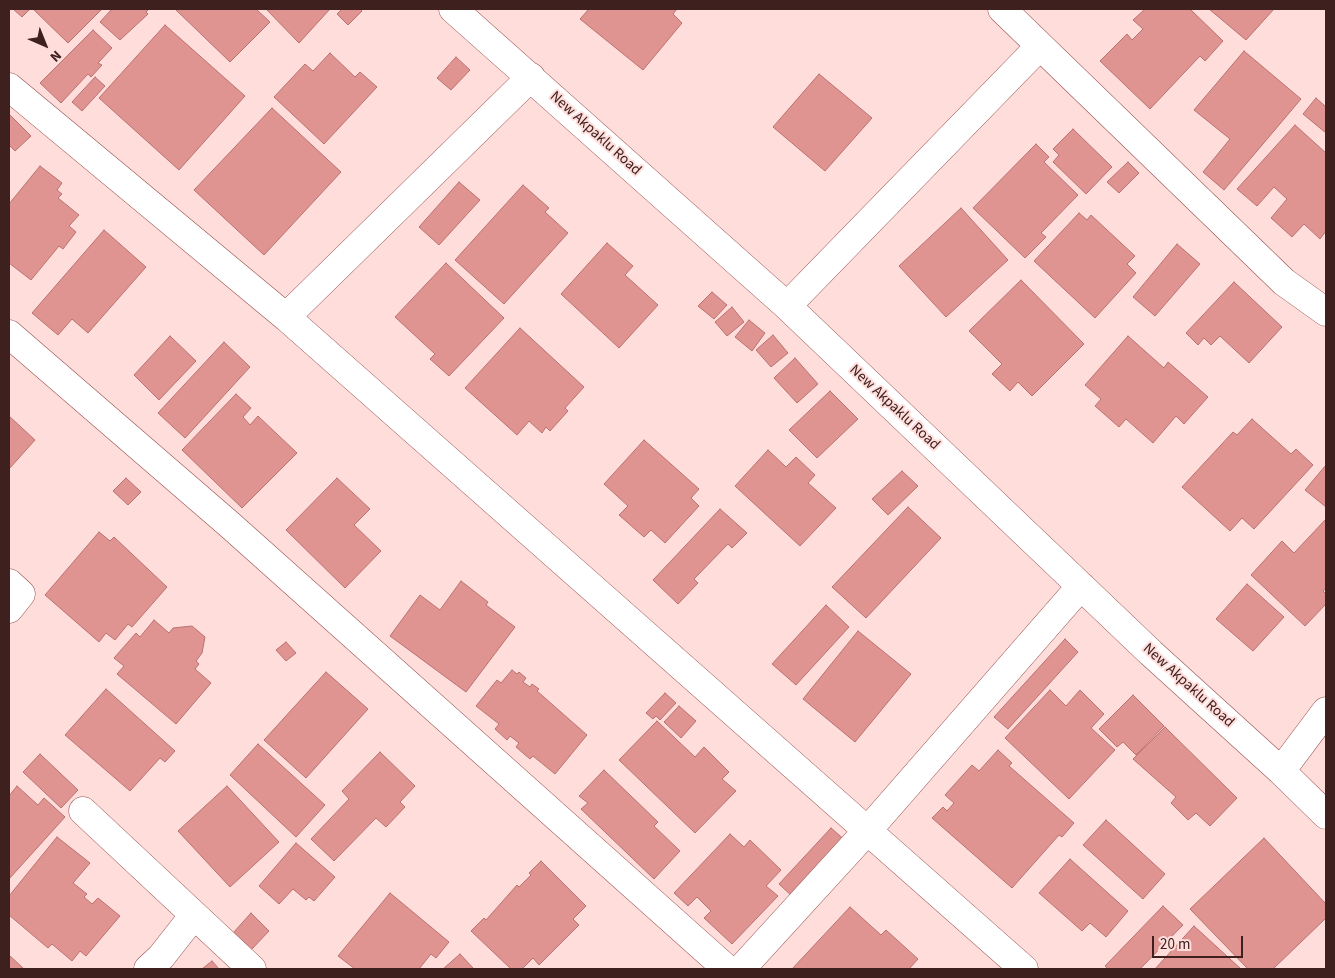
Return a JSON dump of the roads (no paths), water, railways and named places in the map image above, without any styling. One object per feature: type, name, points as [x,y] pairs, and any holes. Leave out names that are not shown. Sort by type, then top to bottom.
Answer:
[{"type":"street","name":"New Akpaklu Road","points":[[453,9],[787,306],[1151,653],[1281,771],[1326,815]]},
{"type":"street","points":[[1002,9],[1284,282],[1326,312]]},
{"type":"street","points":[[787,306],[1040,46]]},
{"type":"street","points":[[286,317],[531,77]]},
{"type":"street","points":[[9,87],[286,317],[1024,969]]},
{"type":"street","points":[[9,334],[230,525],[727,969]]},
{"type":"street","points":[[9,583],[21,594],[9,609]]},
{"type":"street","points":[[741,969],[868,830],[1081,586]]},
{"type":"street","points":[[1281,771],[1326,711]]},
{"type":"street","points":[[83,811],[252,969]]},
{"type":"street","points":[[148,969],[161,957],[194,915]]}]
